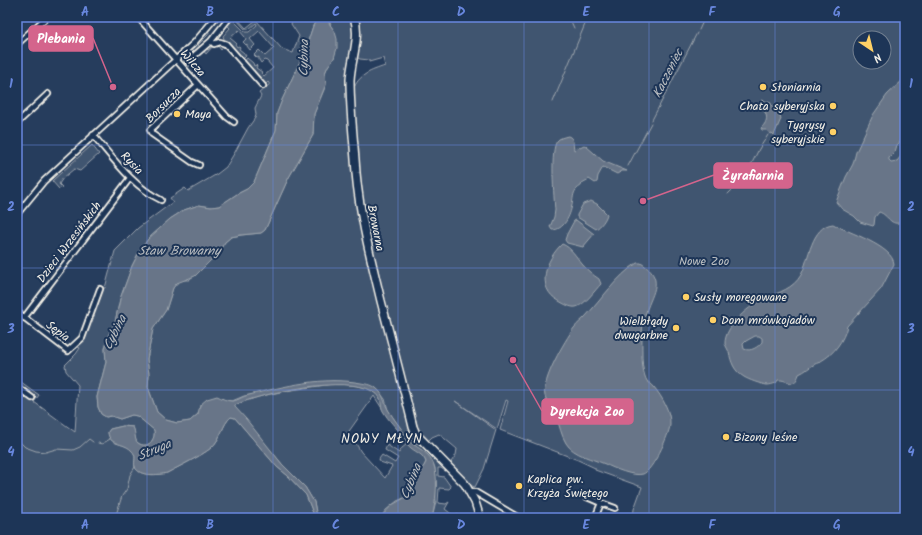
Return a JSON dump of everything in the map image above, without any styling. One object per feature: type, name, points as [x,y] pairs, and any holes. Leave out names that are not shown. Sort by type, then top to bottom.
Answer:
[{"type":"street","points":[[17,44],[47,17]]},
{"type":"street","name":"Wilcza","points":[[138,17],[227,117],[234,122]]},
{"type":"street","points":[[17,214],[44,181],[176,59],[201,35],[216,17]]},
{"type":"street","points":[[188,61],[211,41],[230,17]]},
{"type":"street","name":"Browarna","points":[[354,17],[356,33],[350,86],[356,174],[361,210],[368,245],[416,439],[459,477],[470,491],[480,518]]},
{"type":"street","points":[[211,41],[214,44],[220,42],[226,44],[263,86]]},
{"type":"street","name":"Borsucza","points":[[198,85],[150,130],[152,134],[192,162],[199,165]]},
{"type":"street","points":[[17,123],[48,94]]},
{"type":"street","name":"Rysia","points":[[93,135],[130,178],[154,197],[161,200]]},
{"type":"street","name":"Dzieci Wrzesińskich","points":[[24,318],[130,178]]},
{"type":"street","name":"Sępia","points":[[17,312],[68,351],[82,338],[100,289]]},
{"type":"street","points":[[17,387],[32,398]]},
{"type":"street","points":[[470,491],[476,492],[519,518]]},
{"type":"street","points":[[586,497],[615,508]]},
{"type":"street","points":[[596,518],[600,503]]},
{"type":"green space","points":[[236,17],[246,28],[256,20],[282,49],[293,53],[299,36],[291,24],[293,17],[318,17],[313,26],[304,53],[282,100],[277,113],[276,130],[254,182],[247,189],[219,206],[211,207],[199,205],[184,210],[170,219],[148,239],[139,252],[132,266],[120,299],[115,322],[108,336],[105,349],[106,362],[97,397],[98,407],[101,414],[106,417],[111,416],[120,419],[132,415],[137,416],[154,430],[154,437],[148,444],[145,445],[137,442],[133,427],[123,426],[110,429],[108,432],[111,440],[134,452],[135,467],[137,470],[145,474],[167,473],[196,458],[215,444],[228,420],[231,417],[235,418],[277,467],[306,495],[315,518],[17,518],[17,379],[39,395],[34,402],[75,432],[78,385],[66,371],[65,365],[80,348],[78,347],[76,349],[76,347],[81,343],[84,337],[97,301],[103,288],[105,288],[115,251],[138,228],[173,202],[170,198],[185,188],[188,191],[226,167],[255,118],[255,108],[261,96],[259,93],[269,85],[269,83],[264,84],[244,62],[247,58],[253,63],[254,66],[257,66],[256,68],[262,72],[261,73],[264,76],[273,68],[267,61],[264,60],[261,63],[259,57],[257,58],[254,55],[259,50],[265,56],[274,48],[259,31],[250,39],[255,45],[250,50],[247,44],[246,45],[243,42],[246,39],[239,30],[230,38],[236,43],[235,44],[237,47],[240,47],[239,49],[246,56],[242,60],[226,42],[223,41],[223,36],[230,28],[227,25],[217,36],[218,41],[215,42],[214,39],[231,19],[245,32],[249,32],[257,25],[256,23],[249,29],[245,29]]},
{"type":"green space","points":[[334,17],[351,17],[353,35],[349,68],[355,175],[413,439],[410,442],[409,441],[388,410],[385,399],[376,388],[333,381],[244,396],[232,401],[225,400],[198,414],[190,421],[177,423],[166,420],[157,412],[148,387],[149,374],[147,359],[153,329],[166,310],[173,288],[177,283],[182,280],[189,280],[217,254],[225,242],[231,237],[261,233],[265,230],[288,179],[313,135],[314,114],[326,85],[325,73],[334,58],[335,32],[329,21]]},
{"type":"green space","name":"Nowe Zoo","points":[[356,17],[905,17],[905,518],[633,518],[634,509],[642,487],[595,470],[595,468],[578,460],[500,430],[508,401],[506,400],[497,429],[455,401],[496,430],[484,469],[475,487],[469,485],[462,475],[450,465],[456,455],[457,449],[439,434],[432,437],[428,441],[419,432],[408,393],[410,392],[408,391],[372,257],[361,195],[353,90],[359,80],[366,74],[385,66],[383,58],[369,62],[369,60],[356,57]]},
{"type":"green space","points":[[208,33],[210,33],[198,45],[204,50],[206,48],[208,50],[212,46],[210,44],[216,46],[213,46],[206,54],[203,50],[191,61],[193,63],[186,69],[180,62],[181,59]]},
{"type":"green space","points":[[220,44],[225,46],[221,50],[218,46],[216,46]]},
{"type":"green space","points":[[92,145],[99,154],[80,171],[74,169],[63,178],[59,184],[62,187],[59,189],[52,181]]},
{"type":"green space","points":[[333,384],[353,385],[367,388],[378,395],[381,400],[383,410],[374,396],[347,434],[385,478],[392,466],[380,462],[379,459],[382,455],[395,463],[398,458],[385,450],[387,445],[399,453],[406,445],[406,441],[425,459],[426,462],[417,474],[412,491],[406,497],[397,501],[386,510],[380,518],[321,518],[316,512],[314,502],[305,487],[282,464],[234,407],[235,405],[271,394]]},
{"type":"green space","points":[[418,443],[429,450],[461,485],[447,470],[445,471],[438,468],[438,476],[444,477],[451,487],[449,489],[439,488],[438,503],[446,504],[449,502],[445,509],[455,517],[457,514],[459,516],[458,518],[432,518],[436,502],[435,468],[431,459],[412,444]]},
{"type":"water","name":"Staw Browarny","points":[[318,17],[328,19],[330,17],[334,17],[329,21],[329,23],[335,32],[337,48],[334,58],[325,73],[326,84],[314,114],[313,135],[288,179],[265,230],[261,233],[231,237],[225,242],[217,254],[195,276],[177,283],[173,288],[166,310],[153,329],[147,359],[149,374],[148,387],[157,412],[166,420],[177,423],[190,421],[198,414],[200,405],[207,399],[217,396],[234,401],[276,388],[319,381],[347,381],[367,384],[379,391],[387,408],[404,434],[402,435],[385,414],[380,398],[376,393],[360,387],[324,385],[283,391],[235,405],[235,407],[282,464],[305,487],[314,502],[316,512],[321,518],[315,518],[306,495],[277,467],[235,418],[231,417],[228,420],[215,444],[202,454],[167,473],[154,475],[145,474],[137,470],[135,467],[135,456],[133,452],[111,440],[108,432],[110,429],[123,426],[133,427],[137,442],[145,445],[148,444],[154,437],[154,430],[137,416],[132,415],[120,419],[111,416],[106,417],[101,414],[98,407],[97,397],[106,362],[105,349],[108,336],[115,322],[120,299],[132,266],[139,252],[148,239],[170,219],[184,210],[199,205],[211,207],[219,206],[247,189],[254,182],[276,130],[277,113],[282,100],[304,53],[313,26]]},
{"type":"water","points":[[905,78],[905,143],[901,141],[897,145],[895,152],[889,160],[891,162],[897,161],[905,151],[905,218],[902,222],[895,223],[879,212],[875,217],[873,226],[860,222],[854,216],[842,209],[836,202],[873,115],[887,95]]},
{"type":"water","points":[[762,100],[771,103],[774,110],[780,115],[781,119],[774,135],[772,133],[770,134],[766,130],[762,130],[761,128],[766,120],[766,114],[760,107]]},
{"type":"water","points":[[568,136],[572,140],[574,150],[584,145],[603,161],[627,171],[622,171],[617,174],[603,167],[598,176],[597,182],[595,183],[589,179],[582,183],[574,193],[571,209],[566,222],[560,228],[552,230],[550,227],[555,210],[553,174],[555,146],[559,139]]},
{"type":"water","points":[[591,201],[597,204],[607,214],[606,218],[596,229],[577,217],[583,204]]},
{"type":"water","points":[[576,220],[594,234],[583,247],[567,243],[565,240],[574,221]]},
{"type":"water","points":[[833,224],[868,240],[886,251],[892,257],[894,264],[881,289],[847,326],[844,336],[834,351],[820,362],[799,374],[795,382],[790,383],[778,380],[776,383],[767,385],[746,378],[735,369],[725,344],[729,330],[746,310],[760,301],[785,290],[798,280],[804,269],[815,237],[826,226]],"holes":[[[755,336],[762,338],[762,342],[758,346],[752,349],[744,349],[743,344],[746,341]]]},
{"type":"water","points":[[562,244],[571,250],[586,268],[599,279],[601,284],[586,300],[576,307],[572,307],[559,301],[547,289],[545,281],[551,257]]},
{"type":"water","points":[[637,263],[641,263],[648,269],[653,274],[655,280],[654,291],[644,317],[642,357],[644,371],[647,381],[660,395],[670,420],[667,437],[660,452],[651,467],[643,474],[639,475],[618,470],[573,451],[564,440],[556,417],[545,396],[545,389],[550,371],[574,328],[616,281]]},
{"type":"water","points":[[407,438],[428,455],[435,468],[436,494],[432,518],[380,518],[392,505],[406,497],[412,491],[417,474],[426,462],[422,455],[408,445],[405,439]]},
{"type":"waterway","points":[[569,17],[574,28]]},
{"type":"waterway","points":[[553,102],[588,17]]},
{"type":"waterway","name":"Kaczeniec","points":[[699,30],[705,17]]},
{"type":"waterway","name":"Kaczeniec","points":[[652,120],[697,33]]},
{"type":"waterway","name":"Kaczeniec","points":[[628,166],[651,123]]},
{"type":"waterway","points":[[744,179],[768,135]]},
{"type":"waterway","points":[[728,194],[734,188]]},
{"type":"waterway","points":[[17,439],[25,447],[36,451],[46,452],[56,449],[73,450],[80,447],[89,439],[93,442]]},
{"type":"waterway","points":[[98,443],[102,444],[110,439]]},
{"type":"waterway","name":"Struga","points":[[115,518],[122,496],[127,489],[130,475],[135,467]]},
{"type":"place","name":"Plebania","points":[[113,87]]},
{"type":"place","name":"Słoniarnia","points":[[763,87]]},
{"type":"place","name":"Chata syberyjska","points":[[833,106]]},
{"type":"place","name":"Maya","points":[[177,114]]},
{"type":"place","name":"Tygrysy syberyjskie","points":[[833,132]]},
{"type":"place","name":"Żyrafiarnia","points":[[643,201]]},
{"type":"place","name":"Susły moręgowane","points":[[686,297]]},
{"type":"place","name":"Dom mrówkojadów","points":[[713,320]]},
{"type":"place","name":"Wielbłądy dwugarbne","points":[[676,328]]},
{"type":"place","name":"Dyrekcja Zoo","points":[[513,360]]},
{"type":"place","name":"Bizony leśne","points":[[726,437]]},
{"type":"place","name":"Kaplica pw. Krzyża Świętego","points":[[519,486]]},
{"type":"district","name":"NOWY MŁYN","points":[[382,438]]},
{"type":"water label","name":"Cybina","points":[[303,58]]},
{"type":"water label","name":"Cybina","points":[[114,332]]},
{"type":"water label","name":"Cybina","points":[[410,481]]}]
